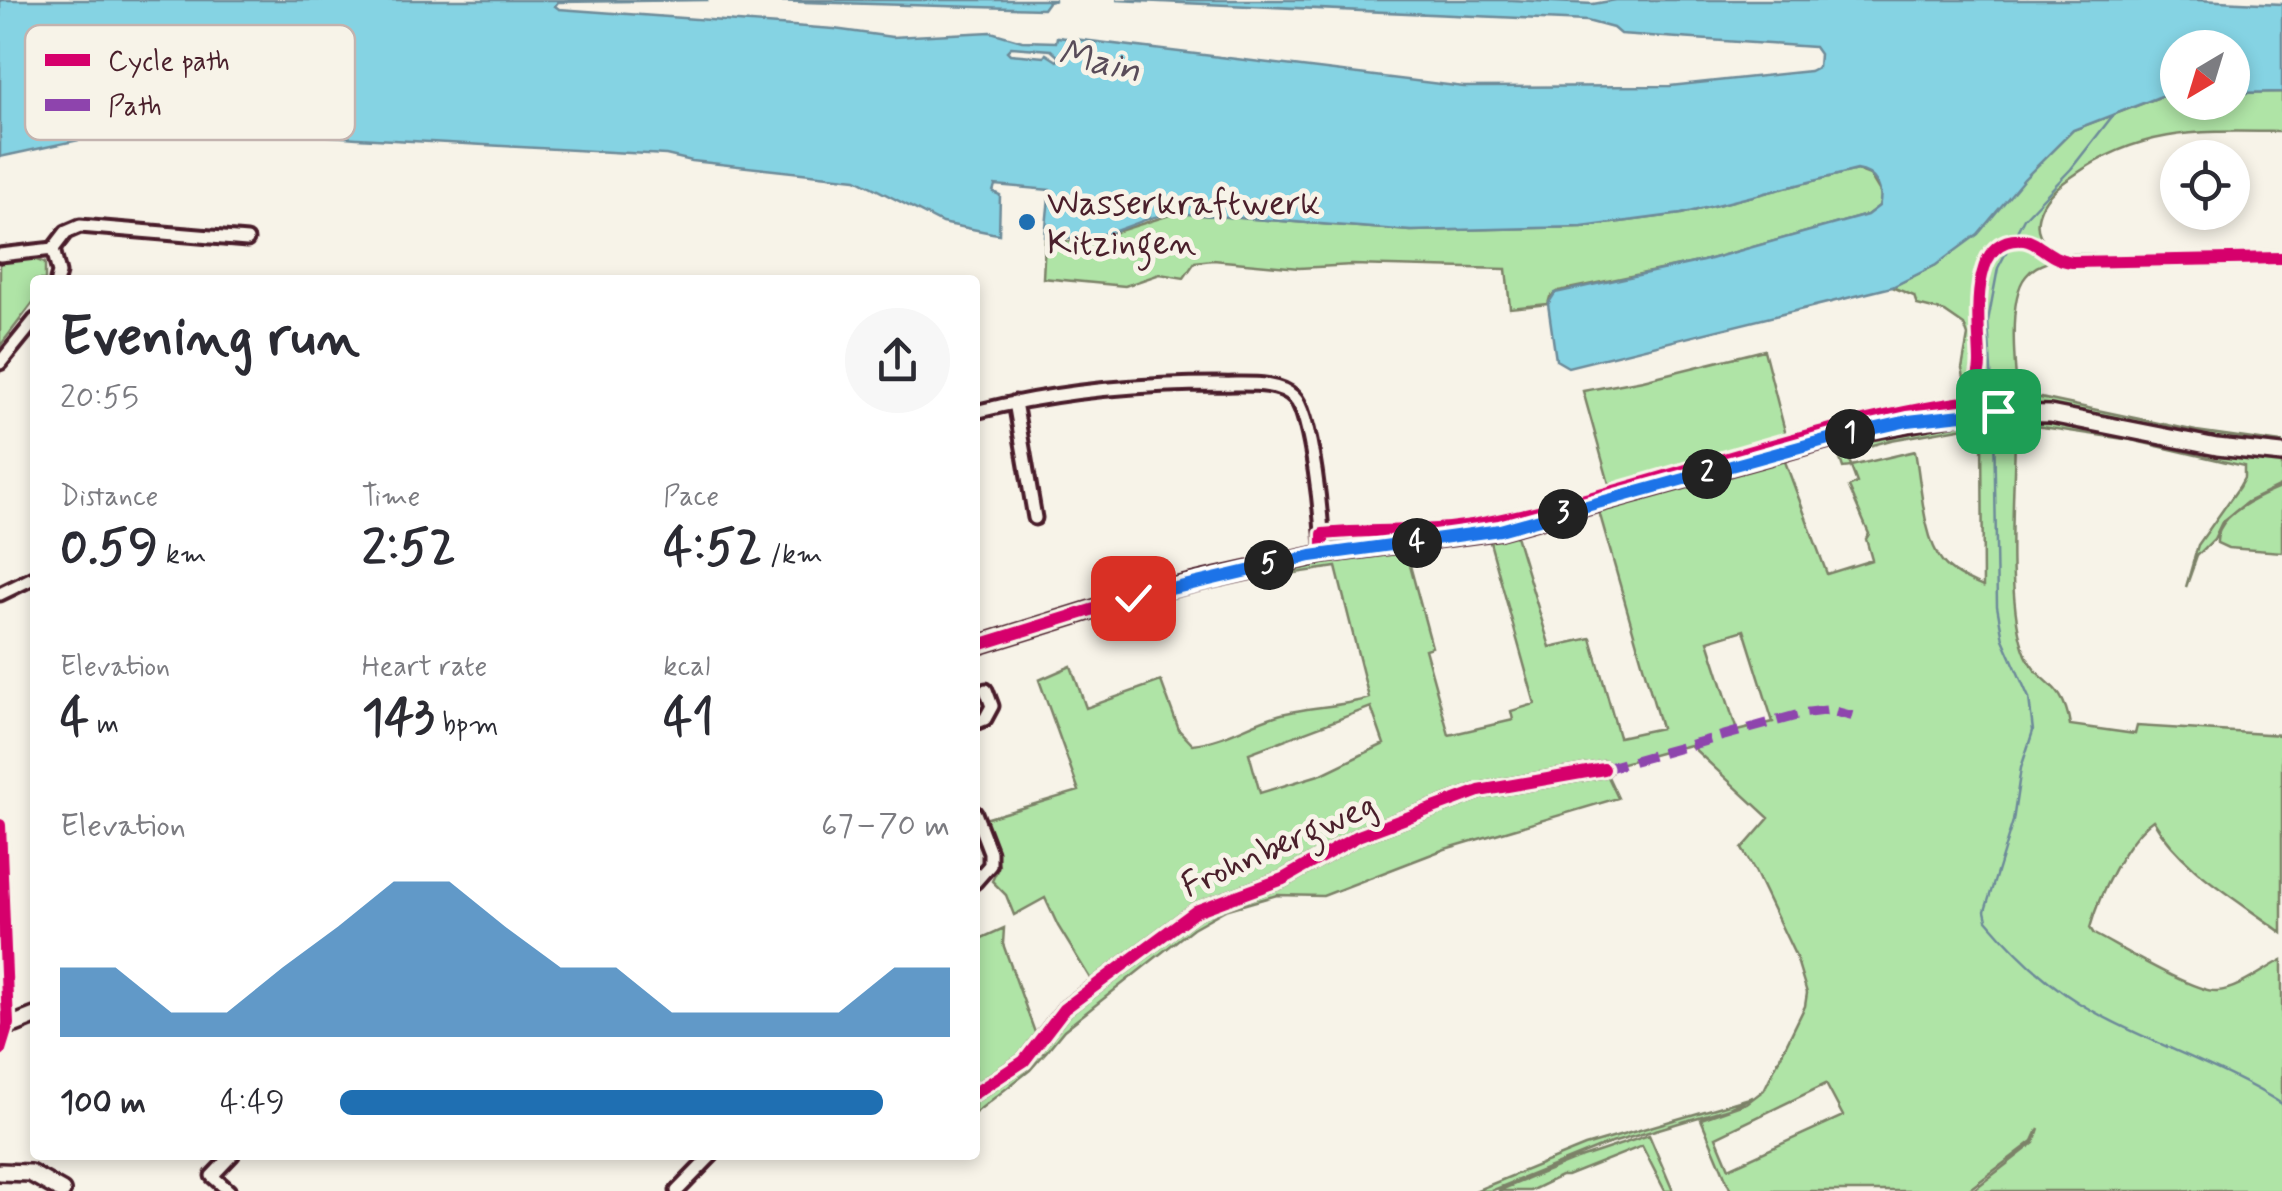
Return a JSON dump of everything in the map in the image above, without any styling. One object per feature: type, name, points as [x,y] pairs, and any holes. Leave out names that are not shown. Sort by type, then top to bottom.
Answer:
[{"type":"main road","points":[[980,644],[1133,598],[1323,554],[1467,537],[1597,506],[1832,438],[1971,412],[2075,417],[2203,444],[2282,454]]},
{"type":"main road","points":[[0,1024],[30,1018]]},
{"type":"main road","points":[[0,1172],[30,1173],[62,1191]]},
{"type":"street","points":[[0,255],[53,249],[66,232],[80,226],[247,240]]},
{"type":"street","points":[[53,249],[58,275]]},
{"type":"street","points":[[0,363],[30,326]]},
{"type":"street","points":[[980,411],[1119,386],[1252,384],[1288,392],[1299,403],[1306,420],[1323,554]]},
{"type":"street","points":[[1014,402],[1036,518]]},
{"type":"street","points":[[0,594],[30,579]]},
{"type":"street","points":[[980,722],[992,706],[986,690]]},
{"type":"street","name":"Frohnbergweg","points":[[980,1090],[1024,1061],[1064,1009],[1196,912],[1283,879],[1358,836],[1479,790],[1604,768]]},
{"type":"street","points":[[980,827],[990,852],[990,864],[980,876]]},
{"type":"street","points":[[227,1160],[212,1176],[228,1191]]},
{"type":"street","points":[[677,1191],[707,1160]]},
{"type":"green space","points":[[2282,92],[2282,132],[2173,135],[2123,148],[2059,186],[2038,216],[2038,229],[2058,254],[2282,252],[2282,257],[2072,261],[2054,258],[2038,246],[2053,260],[2032,270],[2020,286],[2014,329],[2017,388],[2022,394],[2196,431],[2282,443],[2282,452],[1974,409],[1974,397],[1968,394],[1962,369],[1968,336],[1964,325],[1945,312],[1917,305],[1914,296],[1892,287],[1936,265],[2073,130],[2160,97],[2160,120],[2250,120],[2250,93]]},
{"type":"green space","points":[[1857,170],[1870,175],[1882,195],[1879,206],[1867,215],[1703,261],[1559,291],[1548,304],[1510,308],[1506,269],[1352,265],[1299,268],[1213,260],[1195,262],[1184,278],[1160,274],[1125,286],[1043,278],[1045,239],[1074,242],[1097,238],[1176,213],[1411,231],[1582,227],[1681,214]]},
{"type":"green space","points":[[28,257],[45,263],[45,275],[30,275],[30,307],[0,346],[0,261]]},
{"type":"green space","points":[[1764,350],[1789,447],[1613,498],[1583,391]]},
{"type":"green space","points":[[1997,413],[2282,456],[2282,485],[2247,502],[2222,522],[2214,539],[2197,556],[2186,587],[2198,545],[2239,487],[2244,466],[2131,440],[2022,424],[2015,430],[2012,545],[2015,606],[2026,655],[2062,699],[2070,725],[2135,734],[2137,726],[2282,735],[2282,933],[2195,869],[2153,820],[2114,869],[2090,928],[2094,934],[2156,968],[2217,991],[2251,979],[2282,960],[2282,1191],[1972,1191],[2034,1143],[2039,1128],[2033,1141],[1967,1191],[1731,1191],[1701,1119],[1747,1103],[1764,1090],[1805,1006],[1807,993],[1796,957],[1742,849],[1769,818],[1690,745],[1604,768],[1618,798],[1445,849],[1323,896],[1277,895],[1225,910],[1193,928],[1064,1030],[1046,1052],[1035,1052],[1045,1053],[1030,1070],[980,1109],[980,939],[1004,928],[1003,944],[1038,1041],[1013,1071],[1045,1034],[1096,988],[1045,898],[1014,915],[1006,895],[992,881],[999,866],[981,820],[1079,791],[1039,680],[1071,666],[1086,708],[1161,681],[1179,730],[1192,744],[1214,740],[1286,713],[1369,698],[1336,567],[1276,576],[1271,567],[1405,547],[1432,647],[1425,649],[1449,735],[1513,720],[1511,711],[1535,704],[1488,535],[1514,529],[1550,647],[1591,638],[1619,737],[1661,728],[1598,508],[1783,456],[1827,574],[1872,560],[1866,539],[1869,534],[1849,487],[1857,483],[1851,467],[1843,468],[1834,441]],"holes":[[[1965,427],[1982,429],[1983,587],[1951,570],[1936,551],[1927,524],[1915,451],[1851,466],[1847,452]],[[1744,630],[1773,722],[1737,731],[1708,641]],[[1371,707],[1384,744],[1322,774],[1260,793],[1249,753]],[[1826,1084],[1843,1116],[1729,1168],[1716,1137]]]},
{"type":"green space","points":[[2282,487],[2282,552],[2228,548],[2217,543],[2218,533],[2231,515]]},
{"type":"green space","points":[[1753,1097],[1729,1108],[1605,1145],[1491,1191],[1475,1191],[1585,1146]]},
{"type":"green space","points":[[1649,1135],[1673,1191],[1665,1191],[1642,1146],[1530,1191],[1498,1191],[1571,1161]]},
{"type":"water","name":"Main","points":[[0,0],[709,0],[558,2],[555,6],[892,37],[991,32],[1022,41],[1056,42],[1057,37],[1464,87],[1670,86],[1810,71],[1818,67],[1819,54],[1814,47],[1620,34],[1613,28],[1587,21],[1116,0],[1511,0],[1593,4],[1616,0],[2197,0],[2282,4],[2282,92],[2250,93],[2250,30],[2160,30],[2160,97],[2073,130],[2024,179],[1978,234],[1936,265],[1892,287],[1568,367],[1556,360],[1548,304],[1555,293],[1703,261],[1867,215],[1879,206],[1877,182],[1857,170],[1681,214],[1582,227],[1411,231],[1176,213],[1100,235],[1069,238],[1045,237],[1049,197],[1054,194],[1050,190],[995,185],[993,192],[1000,195],[999,234],[942,223],[856,179],[666,155],[355,138],[355,25],[25,25],[25,140],[79,140],[0,157]],"holes":[[[1011,47],[1051,50],[1060,58],[1057,61],[1046,54],[1044,57],[1007,51]]]},
{"type":"water","points":[[737,0],[1056,0],[1043,9]]},
{"type":"waterway","points":[[1993,403],[1988,321],[1998,268],[2024,218],[2071,169],[2114,114]]},
{"type":"waterway","points":[[1994,419],[1997,606],[2003,639],[2029,698],[2033,731],[2021,768],[2013,821],[1985,911],[1987,920],[2030,965],[2079,1003],[2282,1104]]},
{"type":"marked path","points":[[1604,769],[1805,713],[1829,710],[1852,716]]},
{"type":"cycle path","points":[[980,644],[1133,597],[1323,554],[1323,534],[1443,529],[1483,523],[1605,494],[1848,425],[1971,401],[1980,368],[1978,308],[1984,268],[1992,252],[2005,242],[2030,241],[2056,258],[2072,262],[2282,258]]},
{"type":"cycle path","points":[[980,1090],[1024,1061],[1064,1009],[1196,911],[1283,879],[1358,836],[1479,791],[1604,769]]},
{"type":"cycle path","points":[[0,825],[8,1024],[0,1050]]},
{"type":"place","name":"Wasserkraftwerk Kitzingen","points":[[1027,222]]},
{"type":"route","points":[[1133,598],[1311,556],[1500,530],[1832,438],[1908,421],[1998,411]]}]
